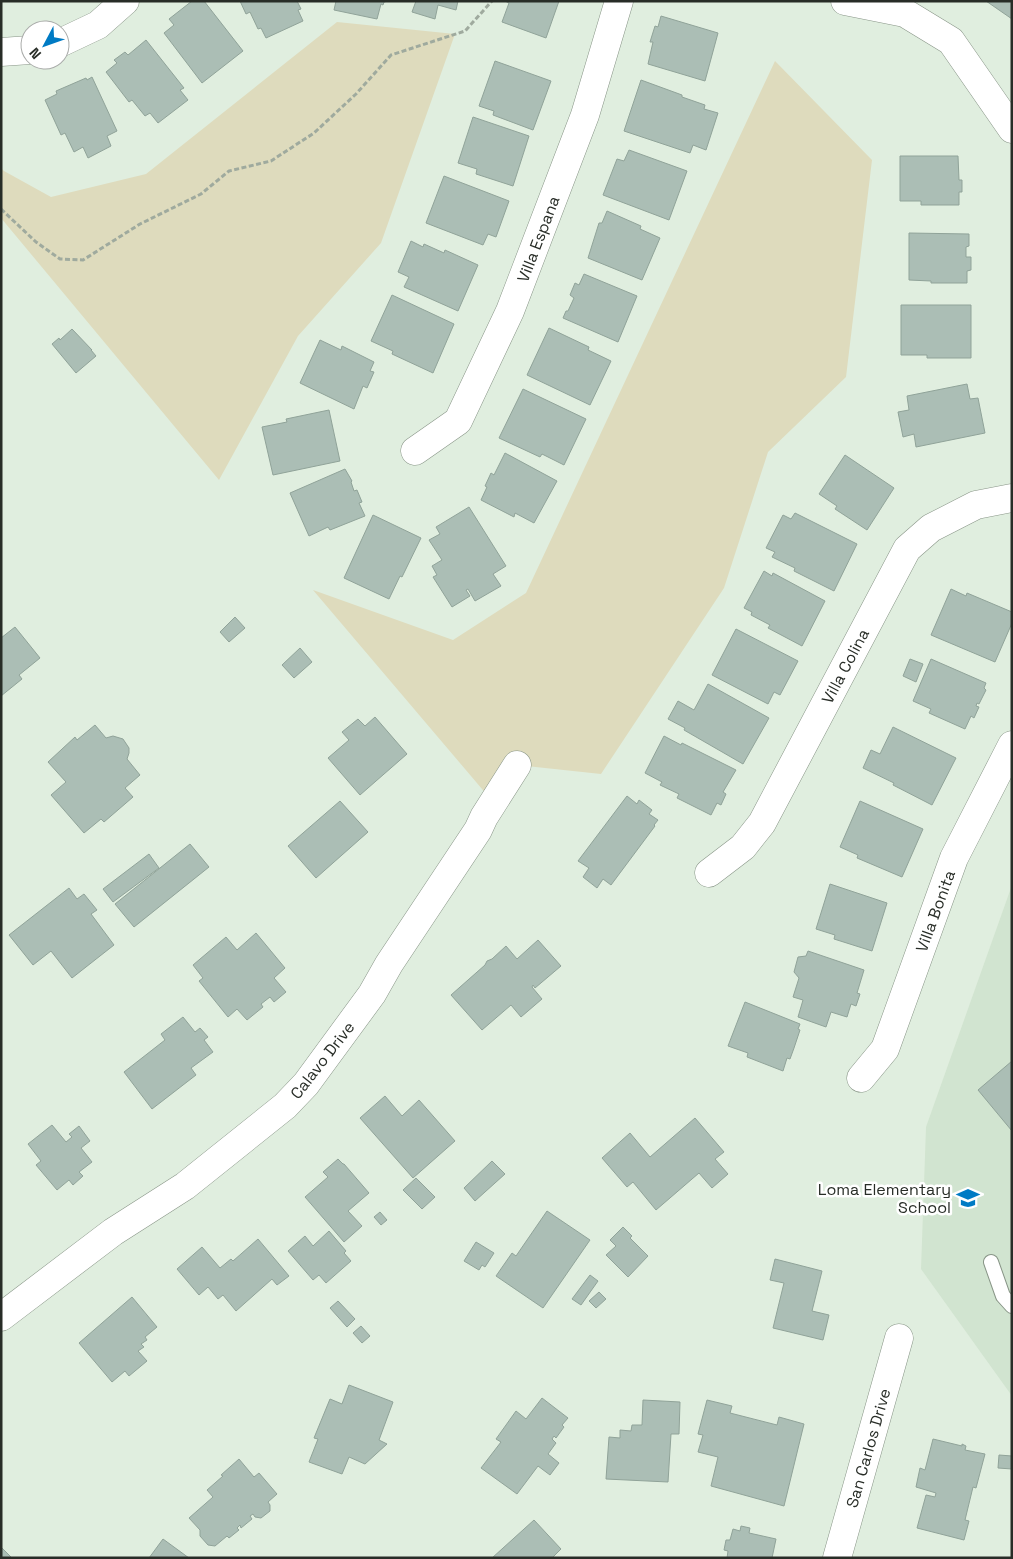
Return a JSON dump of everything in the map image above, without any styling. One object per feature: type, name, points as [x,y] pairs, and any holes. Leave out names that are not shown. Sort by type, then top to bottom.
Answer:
[{"type":"street","points":[[70,39],[98,26],[125,1]]},
{"type":"street","name":"Villa Espana","points":[[415,451],[458,421],[510,311],[585,115],[619,1]]},
{"type":"street","points":[[845,1],[905,13],[951,41],[1012,128]]},
{"type":"street","points":[[1,52],[20,51]]},
{"type":"street","name":"Villa Colina","points":[[709,873],[743,847],[762,823],[907,549],[931,528],[976,505],[1012,498]]},
{"type":"street","name":"Villa Bonita","points":[[861,1078],[885,1049],[954,858],[1012,745]]},
{"type":"street","name":"Calavo Drive","points":[[1,1317],[113,1232],[185,1186],[285,1106],[306,1084],[372,994],[388,964],[472,838],[517,765]]},
{"type":"street","name":"San Carlos Drive","points":[[837,1558],[899,1338]]},
{"type":"lane","points":[[991,1262],[1003,1296],[1012,1306]]},
{"type":"path","points":[[1,209],[36,242],[60,259],[82,260],[140,224],[201,194],[229,171],[270,161],[300,143],[314,134],[356,94],[391,55],[465,31],[492,1]]},
{"type":"shaded area","points":[[337,22],[455,34],[381,243],[298,336],[219,480],[1,218],[1,168],[51,197],[146,174]]},
{"type":"shaded area","points":[[775,61],[872,160],[846,377],[768,452],[724,588],[601,774],[517,765],[499,809],[313,590],[453,640],[526,593]]},
{"type":"shaded area","name":"Loma Elementary School","points":[[1012,885],[1012,1396],[921,1269],[926,1127]]},
{"type":"building","points":[[192,1],[204,1],[243,51],[202,83],[164,33],[174,25],[169,19]]},
{"type":"building","points":[[240,1],[297,1],[301,9],[298,10],[303,21],[266,38],[261,28],[258,29],[250,12],[246,14]]},
{"type":"building","points":[[336,1],[388,1],[384,2],[383,5],[381,4],[377,19],[334,10]]},
{"type":"building","points":[[416,1],[458,1],[456,10],[438,5],[435,19],[412,12]]},
{"type":"building","points":[[505,1],[559,1],[546,38],[502,22],[509,3]]},
{"type":"building","points":[[986,1],[1012,1],[1012,19]]},
{"type":"building","points":[[661,16],[718,33],[705,81],[648,64],[653,42],[650,42],[655,26],[658,27]]},
{"type":"building","points":[[146,40],[184,88],[180,90],[188,100],[158,123],[150,113],[145,116],[132,100],[129,102],[106,72],[117,63],[114,60],[125,52],[128,55]]},
{"type":"building","points":[[495,61],[551,81],[533,130],[493,115],[494,111],[479,106]]},
{"type":"building","points":[[92,77],[117,131],[107,136],[111,146],[88,158],[83,147],[74,152],[65,133],[61,135],[45,100],[57,94],[56,91]]},
{"type":"building","points":[[641,80],[682,95],[682,97],[705,105],[704,109],[718,113],[706,150],[693,145],[690,153],[624,131]]},
{"type":"building","points":[[473,117],[529,136],[513,186],[476,174],[477,169],[458,163]]},
{"type":"building","points":[[629,150],[687,171],[669,220],[603,195],[617,159],[624,161]]},
{"type":"building","points":[[900,156],[958,156],[959,180],[962,180],[962,192],[959,192],[959,205],[921,205],[921,201],[900,201]]},
{"type":"building","points":[[444,176],[509,201],[496,237],[488,234],[483,245],[426,223]]},
{"type":"building","points":[[607,211],[641,226],[640,229],[660,238],[642,280],[588,258],[599,223],[602,223]]},
{"type":"building","points":[[909,233],[969,234],[969,246],[966,247],[966,257],[971,257],[971,270],[967,271],[967,283],[931,283],[931,281],[909,280]]},
{"type":"building","points":[[411,241],[423,247],[424,244],[444,253],[445,250],[478,265],[458,311],[404,287],[409,277],[398,272]]},
{"type":"building","points":[[584,274],[637,296],[618,342],[563,318],[574,298],[570,295],[575,283],[579,285]]},
{"type":"building","points":[[392,295],[454,324],[433,373],[392,354],[393,351],[371,341]]},
{"type":"building","points":[[901,305],[971,305],[971,358],[927,358],[927,355],[901,355]]},
{"type":"building","points":[[549,328],[589,347],[588,350],[611,361],[590,405],[527,375]]},
{"type":"building","points":[[72,329],[96,356],[76,373],[52,344],[59,338],[60,340]]},
{"type":"building","points":[[320,340],[341,350],[342,346],[374,362],[370,371],[374,372],[367,388],[363,386],[354,409],[300,383]]},
{"type":"building","points":[[967,384],[970,399],[978,398],[985,433],[916,447],[914,434],[903,437],[898,412],[909,410],[907,396]]},
{"type":"building","points":[[523,389],[586,419],[564,465],[542,454],[540,457],[499,438]]},
{"type":"building","points":[[329,410],[340,461],[273,475],[262,427],[287,422],[286,419]]},
{"type":"building","points":[[505,453],[557,481],[534,523],[515,513],[514,517],[481,500],[491,473],[494,475]]},
{"type":"building","points":[[845,455],[894,488],[867,530],[835,509],[837,506],[819,494]]},
{"type":"building","points":[[345,469],[352,481],[354,491],[357,490],[362,502],[359,503],[365,516],[330,530],[328,527],[309,536],[290,493]]},
{"type":"building","points":[[469,507],[506,566],[493,574],[501,586],[475,601],[468,589],[466,590],[470,596],[452,607],[433,577],[437,575],[432,566],[442,560],[429,540],[440,534],[436,527]]},
{"type":"building","points":[[795,513],[857,544],[834,591],[794,571],[795,568],[772,557],[775,552],[766,548],[783,515],[791,519]]},
{"type":"building","points":[[373,515],[421,538],[389,599],[344,578]]},
{"type":"building","points":[[764,571],[772,576],[773,573],[825,601],[802,646],[768,628],[770,625],[751,615],[752,612],[744,608]]},
{"type":"building","points":[[951,589],[966,596],[967,593],[1012,612],[1012,623],[995,662],[931,635]]},
{"type":"building","points":[[235,617],[245,628],[229,642],[220,632]]},
{"type":"building","points":[[15,627],[40,658],[19,675],[22,679],[1,696],[1,638]]},
{"type":"building","points":[[736,629],[798,661],[780,695],[774,692],[768,704],[712,675]]},
{"type":"building","points":[[300,648],[312,662],[294,678],[282,665]]},
{"type":"building","points":[[910,659],[923,664],[916,682],[903,676]]},
{"type":"building","points":[[931,659],[986,683],[984,688],[986,690],[979,704],[977,703],[976,706],[979,707],[974,718],[971,716],[965,729],[929,713],[931,709],[913,701]]},
{"type":"building","points":[[708,684],[769,718],[743,764],[668,719],[678,701],[694,710]]},
{"type":"building","points":[[375,717],[407,754],[360,795],[328,758],[349,740],[342,732],[358,719],[365,726]]},
{"type":"building","points":[[95,725],[106,738],[113,736],[123,739],[129,748],[127,759],[140,775],[125,788],[133,797],[104,822],[101,819],[84,833],[51,795],[66,782],[48,762],[75,737],[77,740]]},
{"type":"building","points":[[893,727],[956,758],[932,805],[863,768],[871,750],[880,754]]},
{"type":"building","points":[[664,736],[736,770],[723,792],[726,794],[721,805],[717,803],[711,815],[677,798],[679,794],[660,785],[662,782],[645,773]]},
{"type":"building","points":[[627,796],[637,804],[639,800],[652,810],[649,814],[658,820],[611,885],[603,879],[597,888],[583,877],[589,868],[578,861]]},
{"type":"building","points":[[340,801],[368,832],[316,878],[288,846]]},
{"type":"building","points":[[860,801],[923,829],[902,877],[857,858],[858,855],[840,847]]},
{"type":"building","points":[[190,844],[209,867],[134,927],[115,904]]},
{"type":"building","points":[[149,854],[159,868],[113,902],[103,889]]},
{"type":"building","points":[[830,884],[887,903],[872,951],[834,939],[835,935],[816,929]]},
{"type":"building","points":[[69,888],[77,899],[84,894],[97,910],[91,914],[114,945],[72,978],[51,951],[33,965],[9,935]]},
{"type":"building","points":[[256,933],[285,968],[274,978],[286,992],[274,1002],[270,997],[261,1004],[263,1007],[247,1020],[237,1009],[228,1017],[199,981],[203,978],[193,965],[226,937],[237,950]]},
{"type":"building","points":[[538,940],[561,966],[535,988],[533,985],[532,987],[542,999],[521,1017],[511,1005],[482,1030],[451,995],[506,946],[517,959]]},
{"type":"building","points":[[808,951],[864,970],[857,993],[860,994],[856,1006],[851,1004],[847,1017],[831,1012],[826,1027],[798,1017],[803,1000],[793,997],[799,978],[794,972],[798,957],[806,956]]},
{"type":"building","points":[[745,1002],[800,1024],[794,1048],[790,1059],[787,1058],[783,1071],[747,1057],[748,1053],[728,1046]]},
{"type":"building","points":[[183,1017],[195,1032],[200,1028],[208,1037],[204,1040],[213,1052],[191,1068],[196,1075],[152,1109],[124,1072],[165,1040],[161,1034]]},
{"type":"building","points":[[1012,1061],[1012,1131],[978,1090]]},
{"type":"building","points":[[385,1096],[402,1116],[419,1100],[455,1141],[413,1178],[360,1118]]},
{"type":"building","points":[[695,1118],[724,1152],[715,1159],[728,1174],[712,1188],[699,1173],[656,1210],[633,1182],[627,1187],[602,1158],[630,1133],[650,1157]]},
{"type":"building","points":[[52,1125],[66,1142],[72,1137],[69,1134],[79,1126],[90,1141],[81,1148],[92,1162],[79,1172],[83,1176],[73,1185],[69,1180],[57,1190],[36,1165],[41,1161],[28,1144]]},
{"type":"building","points":[[338,1159],[369,1193],[348,1211],[362,1226],[344,1242],[305,1197],[328,1177],[323,1172]]},
{"type":"building","points":[[492,1161],[505,1174],[475,1201],[464,1188]]},
{"type":"building","points":[[416,1178],[435,1197],[422,1209],[403,1190]]},
{"type":"building","points":[[547,1211],[590,1240],[543,1308],[496,1276],[512,1253],[516,1256]]},
{"type":"building","points":[[380,1212],[387,1220],[381,1225],[374,1217]]},
{"type":"building","points":[[623,1227],[632,1236],[630,1238],[648,1256],[628,1277],[606,1255],[616,1246],[610,1240]]},
{"type":"building","points":[[329,1231],[346,1251],[344,1253],[351,1261],[326,1283],[319,1275],[313,1280],[288,1251],[305,1236],[313,1246]]},
{"type":"building","points":[[258,1239],[289,1276],[277,1285],[272,1279],[236,1311],[223,1295],[218,1299],[208,1287],[199,1295],[177,1269],[202,1247],[220,1268],[231,1259],[233,1261]]},
{"type":"building","points":[[476,1242],[494,1253],[485,1267],[482,1265],[479,1270],[464,1261]]},
{"type":"building","points":[[775,1259],[822,1271],[812,1311],[829,1315],[823,1340],[773,1328],[784,1283],[770,1280]]},
{"type":"building","points":[[590,1275],[598,1281],[581,1305],[572,1299]]},
{"type":"building","points":[[599,1292],[606,1299],[596,1308],[589,1301]]},
{"type":"building","points":[[132,1297],[157,1327],[145,1337],[147,1340],[141,1344],[144,1347],[138,1351],[147,1361],[129,1376],[125,1371],[112,1382],[79,1343]]},
{"type":"building","points":[[338,1301],[355,1319],[347,1327],[330,1308]]},
{"type":"building","points":[[361,1326],[370,1336],[362,1343],[353,1333]]},
{"type":"building","points":[[349,1385],[393,1402],[379,1440],[387,1444],[365,1464],[349,1457],[342,1474],[309,1462],[318,1439],[314,1438],[330,1399],[342,1404]]},
{"type":"building","points":[[542,1398],[568,1418],[562,1425],[564,1427],[556,1438],[554,1436],[552,1439],[556,1443],[548,1454],[559,1463],[550,1475],[538,1466],[517,1494],[481,1468],[501,1442],[496,1439],[516,1411],[526,1419]]},
{"type":"building","points":[[643,1400],[680,1402],[679,1434],[671,1434],[668,1482],[606,1479],[609,1437],[620,1438],[620,1430],[631,1431],[632,1425],[642,1425]]},
{"type":"building","points":[[707,1400],[732,1406],[730,1413],[777,1425],[779,1417],[804,1424],[784,1506],[711,1486],[718,1457],[698,1452],[703,1435],[698,1434]]},
{"type":"building","points":[[933,1439],[962,1446],[962,1444],[966,1446],[965,1450],[985,1454],[976,1488],[973,1487],[965,1520],[969,1521],[964,1540],[917,1528],[926,1495],[935,1497],[936,1493],[916,1487],[920,1468],[925,1470]]},
{"type":"building","points":[[999,1455],[1012,1456],[1012,1469],[998,1468]]},
{"type":"building","points":[[239,1459],[254,1477],[259,1473],[277,1494],[268,1502],[270,1511],[261,1518],[255,1517],[253,1514],[250,1516],[252,1519],[241,1528],[240,1525],[237,1528],[239,1530],[229,1538],[227,1536],[215,1546],[208,1545],[200,1536],[200,1530],[189,1518],[213,1497],[207,1490]]},
{"type":"building","points":[[534,1520],[561,1549],[552,1558],[492,1558]]},
{"type":"building","points":[[741,1526],[750,1528],[749,1533],[776,1539],[772,1558],[727,1558],[728,1551],[724,1550],[726,1540],[730,1540],[733,1529],[740,1531]]},
{"type":"building","points":[[163,1539],[189,1558],[149,1558]]},
{"type":"building","points":[[1,1547],[12,1558],[1,1558]]},
{"type":"place","name":"Loma Elementary School","points":[[968,1198]]}]
